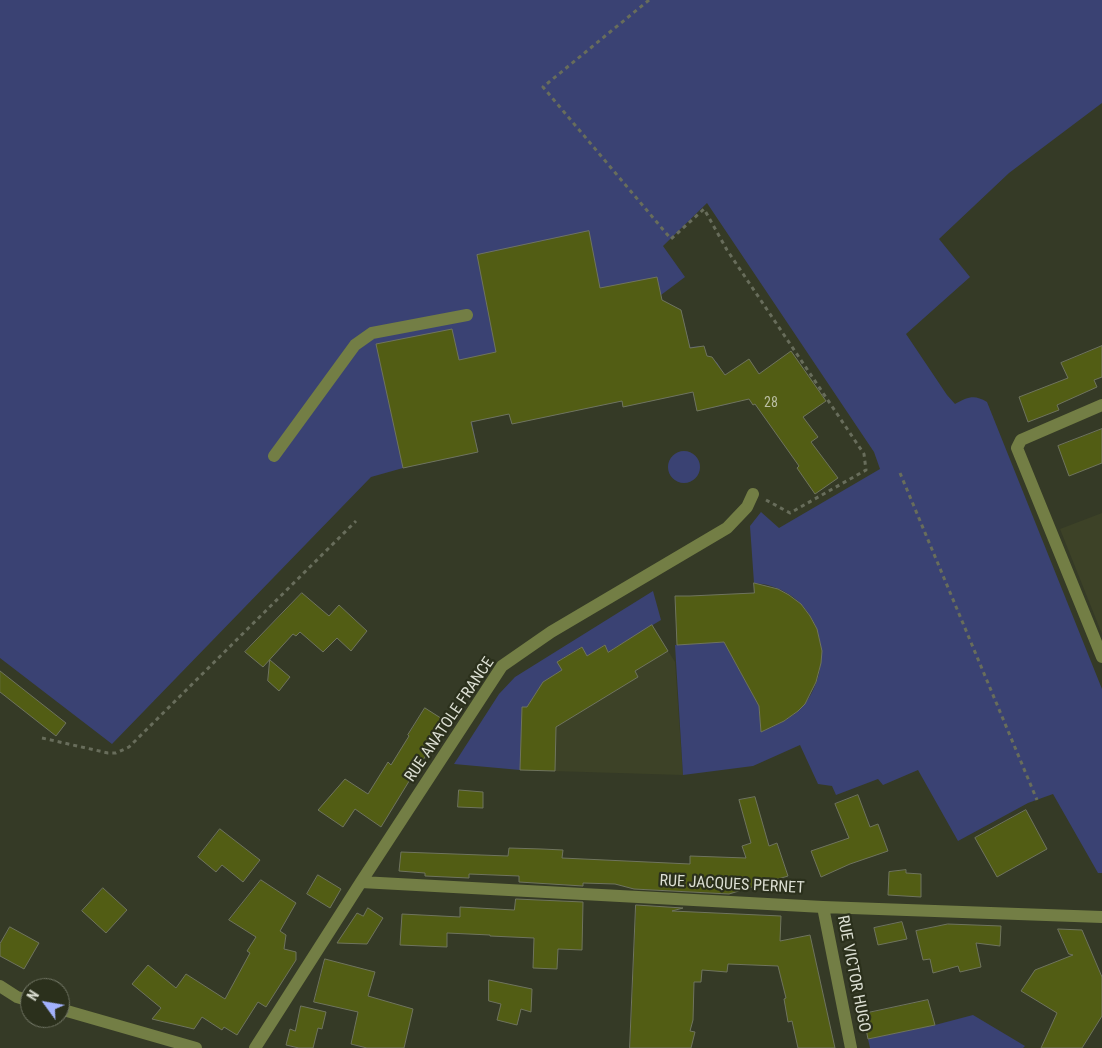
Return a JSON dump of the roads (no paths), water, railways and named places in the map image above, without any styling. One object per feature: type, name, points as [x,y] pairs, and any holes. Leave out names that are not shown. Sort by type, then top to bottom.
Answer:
[{"type":"street","points":[[274,456],[355,345],[372,333],[467,316]]},
{"type":"street","points":[[1102,405],[1021,440],[1017,448],[1102,658]]},
{"type":"street","name":"RUE ANATOLE FRANCE","points":[[255,1048],[502,666],[551,632],[727,528],[747,508],[753,494]]},
{"type":"street","name":"RUE JACQUES PERNET","points":[[361,882],[823,906],[1102,917]]},
{"type":"street","name":"RUE VICTOR HUGO","points":[[823,906],[851,1048]]},
{"type":"street","points":[[0,986],[20,998]]},
{"type":"street","points":[[70,1012],[196,1048]]}]
